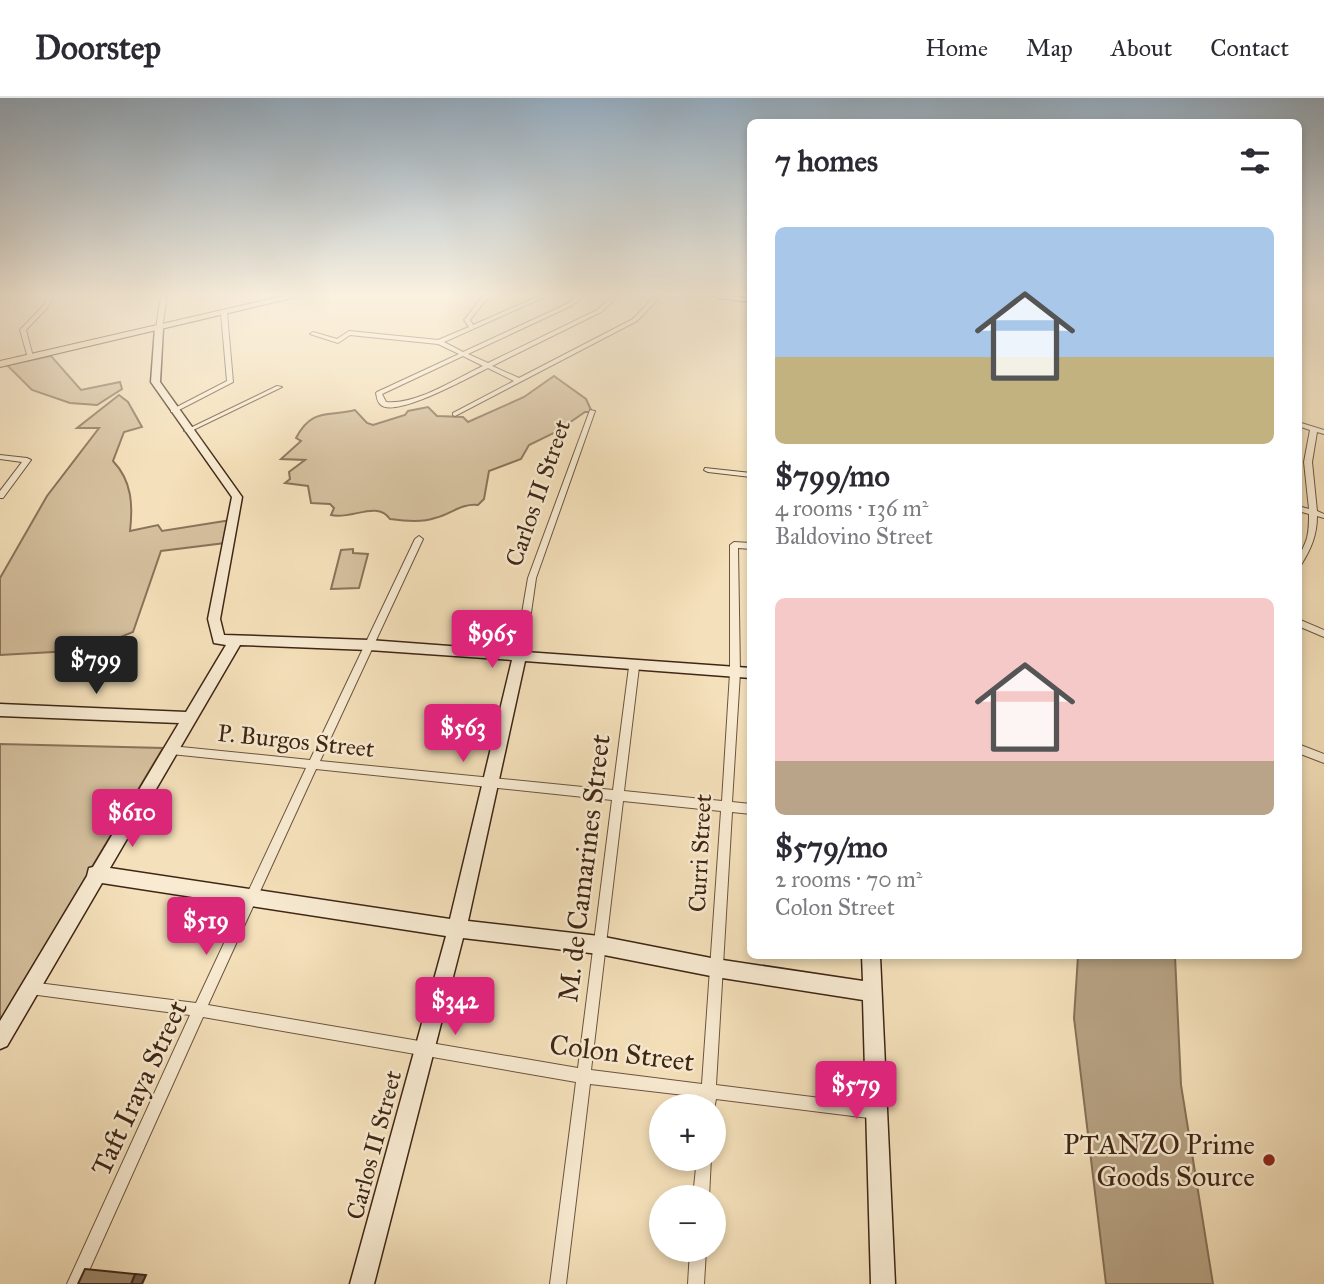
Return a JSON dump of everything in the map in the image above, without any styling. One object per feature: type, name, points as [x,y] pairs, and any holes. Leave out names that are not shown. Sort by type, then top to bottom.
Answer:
[{"type":"highway","points":[[0,364],[55,351]]},
{"type":"main road","points":[[157,351],[155,382],[173,411],[237,497],[214,619],[219,640],[520,654],[634,667],[747,673]]},
{"type":"main road","points":[[0,1039],[95,874],[235,642]]},
{"type":"main road","name":"Carlos II Street","points":[[362,1284],[457,929],[520,654]]},
{"type":"main road","points":[[0,710],[190,718]]},
{"type":"main road","points":[[95,874],[457,929],[599,946],[716,968],[873,992]]},
{"type":"main road","points":[[871,959],[883,1284]]},
{"type":"street","points":[[29,351],[30,357]]},
{"type":"street","points":[[173,411],[230,382],[227,351]]},
{"type":"street","points":[[455,351],[519,381]]},
{"type":"street","points":[[466,351],[379,393],[383,404],[397,405],[424,397],[515,351]]},
{"type":"street","points":[[455,414],[575,351]]},
{"type":"street","points":[[187,430],[279,387]]},
{"type":"street","name":"Carlos II Street","points":[[520,654],[532,578],[592,411]]},
{"type":"street","points":[[1302,425],[1324,432]]},
{"type":"street","points":[[1302,557],[1321,516],[1308,461],[1314,429]]},
{"type":"street","points":[[0,457],[27,460],[0,496]]},
{"type":"street","points":[[708,471],[747,475]]},
{"type":"street","points":[[1302,509],[1321,516]]},
{"type":"street","name":"Taft Iraya Street","points":[[75,1284],[202,1010],[250,898],[419,539]]},
{"type":"street","name":"Curri Street","points":[[709,1094],[735,673],[734,545],[747,546]]},
{"type":"street","points":[[1302,624],[1324,634]]},
{"type":"street","name":"M. de Camarines Street","points":[[558,1284],[616,795],[634,667]]},
{"type":"street","name":"P. Burgos Street","points":[[171,750],[747,809]]},
{"type":"street","points":[[1302,750],[1324,759]]},
{"type":"street","name":"Colon Street","points":[[30,988],[202,1010],[584,1076],[709,1089],[877,1112]]},
{"type":"street","points":[[696,1284],[697,1262]]},
{"type":"shaded area","points":[[51,356],[81,390],[120,382],[122,389],[97,405],[70,403],[32,390],[7,365]]},
{"type":"shaded area","points":[[554,376],[586,399],[592,412],[585,412],[556,432],[529,445],[521,459],[489,471],[484,499],[478,505],[419,521],[390,519],[378,511],[339,516],[331,515],[334,508],[330,504],[311,503],[308,486],[285,483],[290,479],[289,472],[305,460],[281,459],[301,441],[296,438],[302,428],[315,417],[355,410],[367,423],[373,425],[405,415],[408,411],[428,407],[437,416],[463,417],[468,422],[524,397]]},
{"type":"shaded area","points":[[119,395],[128,402],[142,427],[124,432],[113,461],[128,485],[130,531],[158,525],[162,531],[231,520],[225,543],[161,551],[133,632],[89,650],[0,655],[0,578],[47,496],[99,428],[77,428]]},
{"type":"shaded area","points":[[353,549],[353,553],[368,554],[359,588],[331,589],[341,550]]},
{"type":"shaded area","points":[[0,744],[163,748],[0,1021]]},
{"type":"shaded area","points":[[1078,959],[1175,959],[1181,1085],[1213,1284],[1106,1284],[1074,1018]]},
{"type":"building","points":[[85,1269],[135,1274],[131,1284],[78,1284]]},
{"type":"place","name":"PTANZO Prime Goods Source","points":[[1269,1160]]}]
